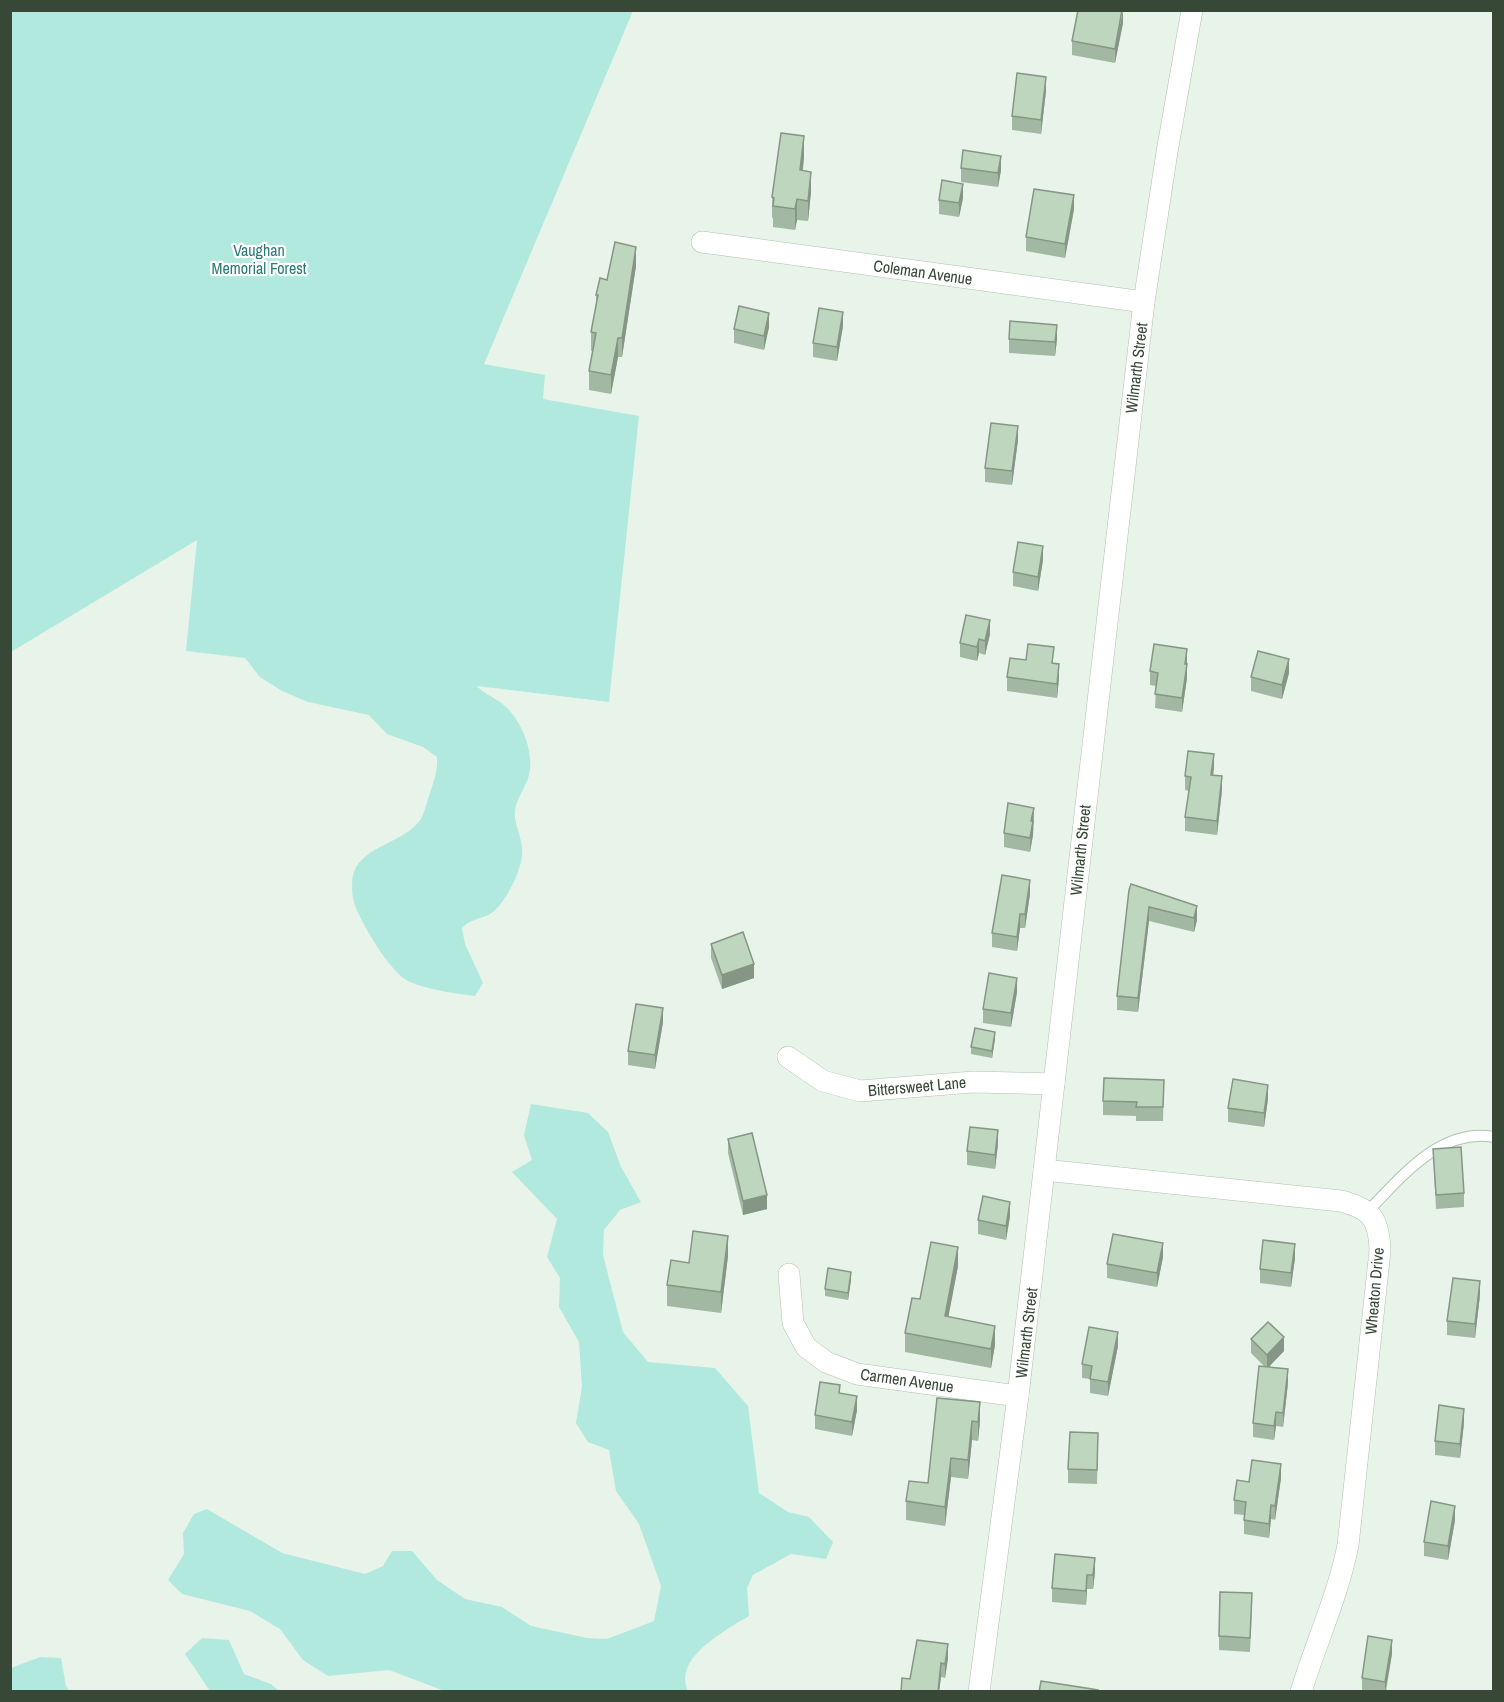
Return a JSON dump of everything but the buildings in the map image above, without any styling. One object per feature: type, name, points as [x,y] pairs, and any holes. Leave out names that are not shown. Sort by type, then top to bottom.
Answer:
[{"type":"street","name":"Wilmarth Street","points":[[979,1692],[1018,1396],[1144,302],[1192,10]]},
{"type":"street","name":"Coleman Avenue","points":[[702,242],[1144,302]]},
{"type":"street","name":"Bittersweet Lane","points":[[788,1057],[823,1081],[860,1091],[973,1082],[1054,1084]]},
{"type":"street","points":[[1044,1170],[1341,1202],[1355,1205],[1367,1212]]},
{"type":"street","name":"Wheaton Drive","points":[[1301,1692],[1342,1574],[1348,1545],[1380,1251],[1376,1222],[1367,1212]]},
{"type":"street","name":"Carmen Avenue","points":[[789,1274],[793,1323],[806,1347],[826,1362],[857,1374],[1018,1396]]},
{"type":"lane","points":[[1367,1212],[1433,1149],[1459,1138],[1481,1134],[1494,1137]]},
{"type":"green space","name":"Vaughan Memorial Forest","points":[[11,10],[633,11],[484,364],[545,375],[543,399],[639,416],[609,702],[477,686],[507,708],[520,725],[528,745],[530,766],[528,779],[515,810],[522,849],[521,862],[515,878],[496,910],[462,928],[465,944],[483,983],[475,996],[423,986],[401,976],[377,946],[353,900],[352,878],[359,863],[375,850],[414,827],[421,819],[435,775],[437,757],[423,747],[387,734],[369,715],[308,702],[282,691],[260,677],[245,658],[186,651],[197,540],[11,652]]},
{"type":"green space","points":[[531,1104],[588,1113],[608,1132],[621,1167],[641,1202],[620,1210],[604,1230],[603,1255],[623,1332],[648,1362],[715,1368],[748,1406],[759,1493],[788,1512],[809,1517],[833,1542],[826,1559],[791,1554],[753,1575],[747,1588],[749,1616],[715,1637],[694,1656],[685,1679],[688,1691],[458,1692],[442,1690],[389,1670],[328,1676],[303,1660],[280,1629],[250,1611],[182,1594],[168,1580],[184,1554],[183,1533],[194,1514],[207,1509],[282,1553],[365,1574],[383,1566],[392,1551],[412,1551],[437,1580],[465,1599],[502,1607],[531,1626],[587,1638],[607,1639],[654,1621],[661,1586],[639,1524],[616,1491],[609,1450],[588,1442],[576,1423],[582,1387],[579,1342],[559,1307],[560,1278],[547,1257],[557,1219],[512,1172],[532,1160],[524,1135]]},
{"type":"green space","points":[[202,1638],[229,1640],[244,1674],[271,1684],[279,1691],[210,1691],[185,1654]]},
{"type":"green space","points":[[40,1657],[61,1658],[69,1691],[11,1691],[11,1668]]}]
